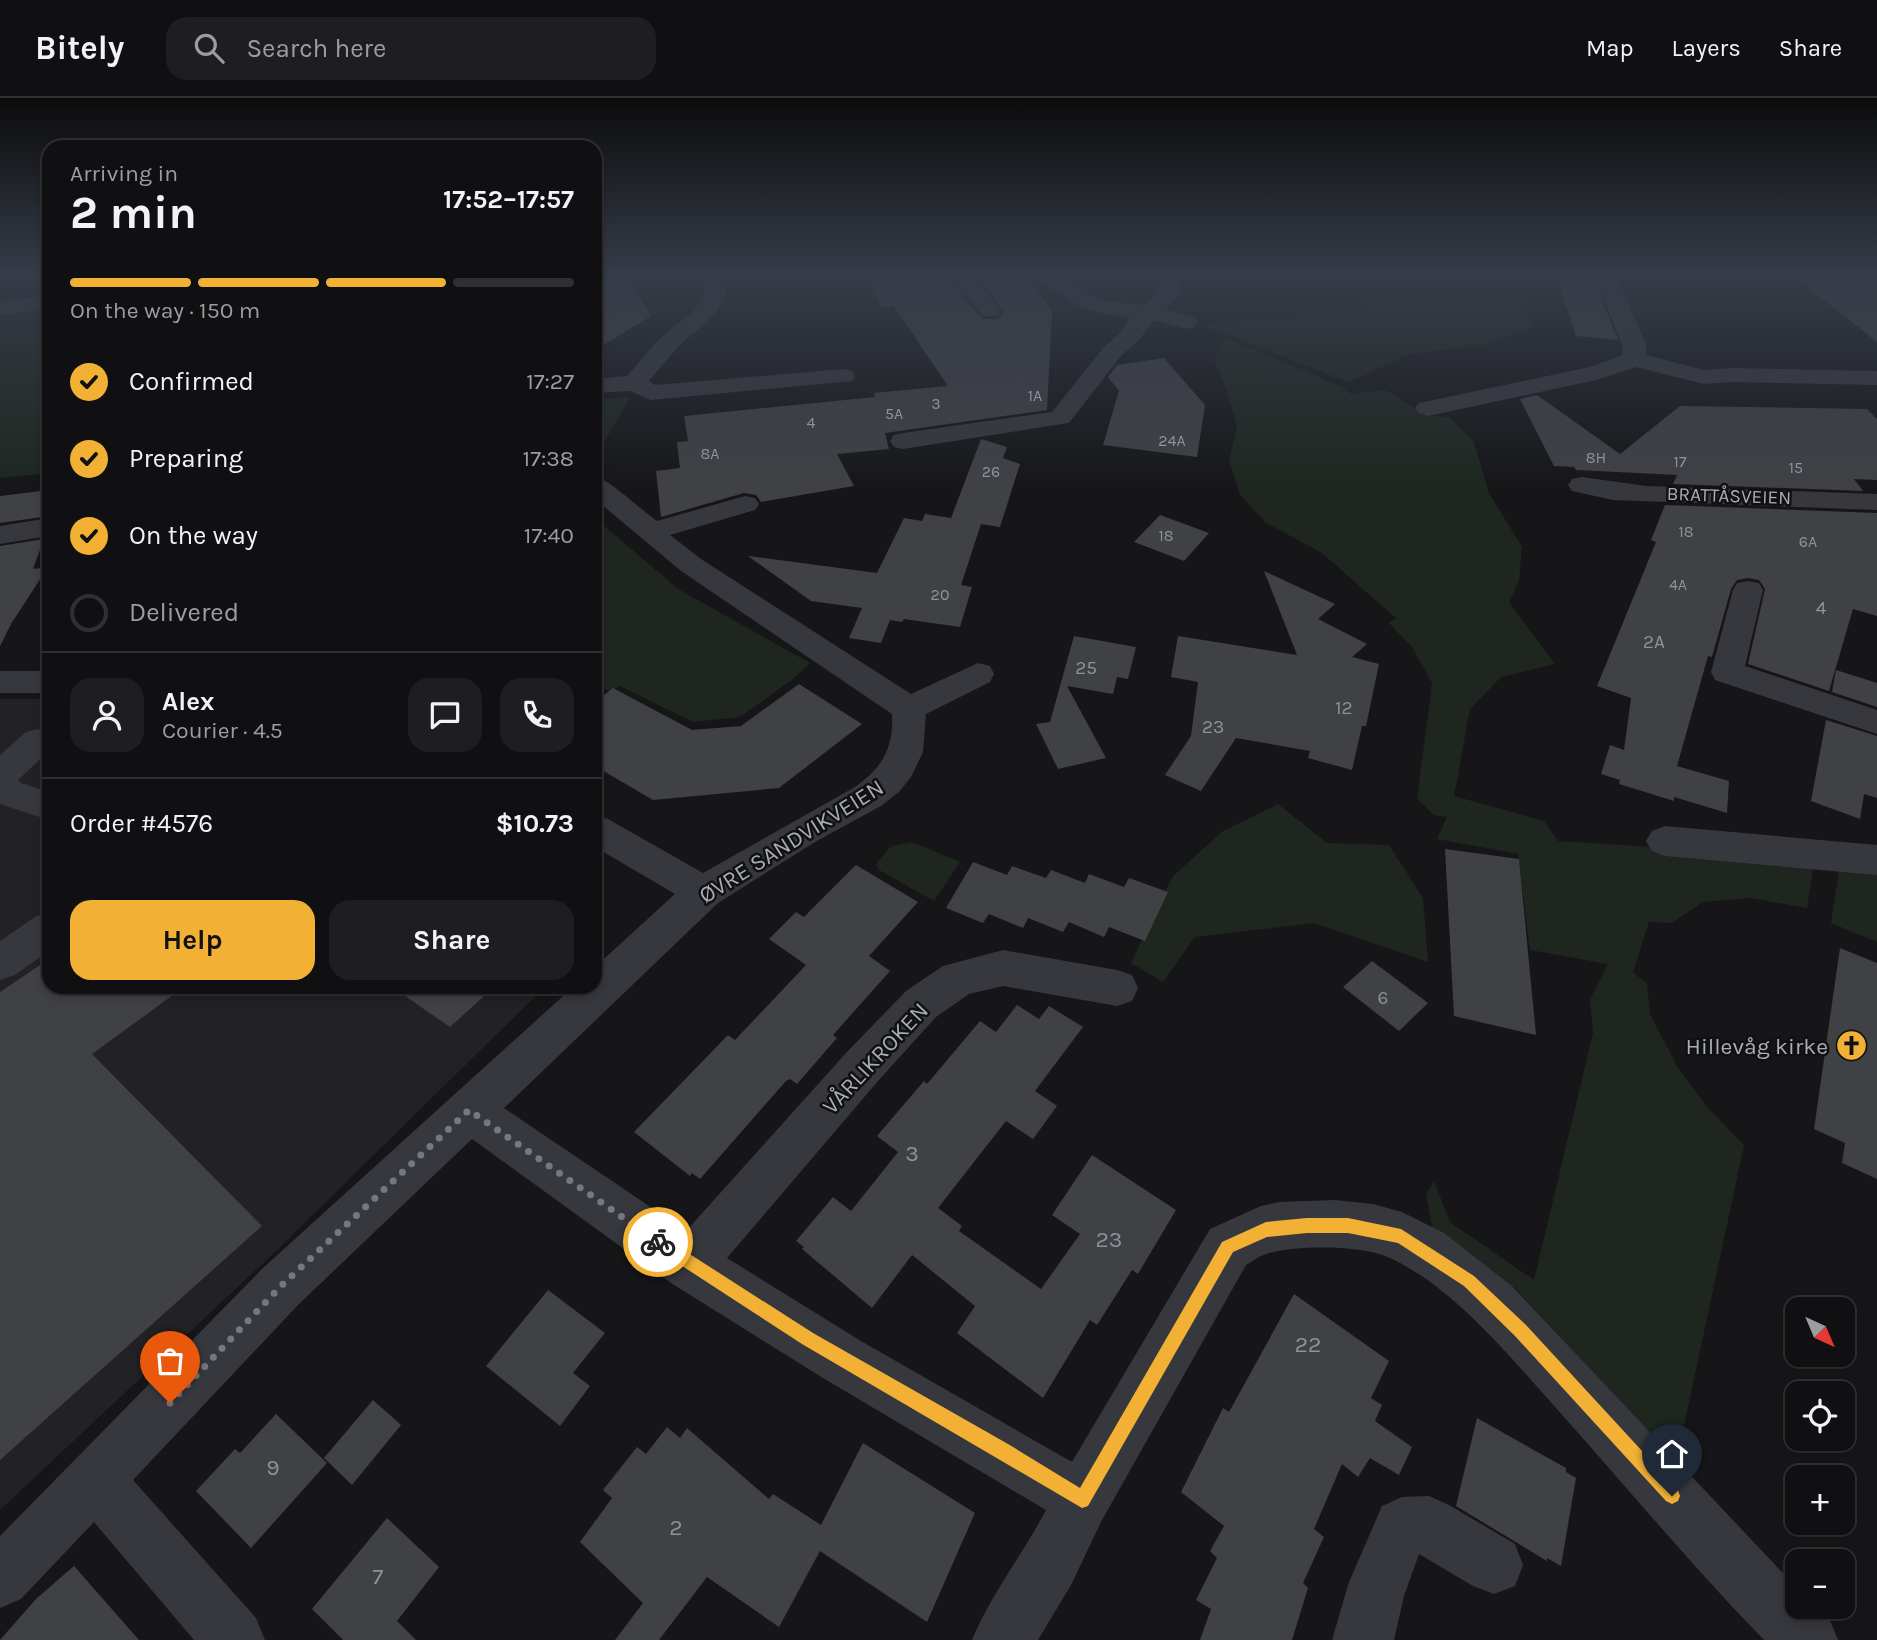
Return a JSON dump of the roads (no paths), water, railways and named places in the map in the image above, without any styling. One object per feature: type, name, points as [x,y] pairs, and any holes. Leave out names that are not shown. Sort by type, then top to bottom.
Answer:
[{"type":"street","points":[[634,383],[667,346]]},
{"type":"street","points":[[903,441],[1060,418],[1119,346]]},
{"type":"street","points":[[1634,346],[1635,359]]},
{"type":"street","points":[[1428,408],[1596,373],[1635,359],[1704,377],[1732,375],[1877,378]]},
{"type":"street","points":[[602,385],[634,383],[651,393],[843,376]]},
{"type":"street","points":[[1681,396],[1704,377]]},
{"type":"street","name":"BRATTÅSVEIEN","points":[[1582,485],[1596,489],[1668,494],[1877,502]]},
{"type":"street","points":[[602,490],[623,510],[653,531],[660,541],[701,572],[909,709],[978,674]]},
{"type":"street","points":[[653,531],[746,504]]},
{"type":"street","points":[[0,534],[42,528]]},
{"type":"street","points":[[1748,590],[1727,672],[1877,722]]},
{"type":"street","points":[[0,682],[42,682]]},
{"type":"street","name":"ØVRE SANDVIKVEIEN","points":[[602,987],[705,892],[752,861],[865,797],[892,777],[908,747],[911,724],[909,709]]},
{"type":"street","points":[[0,741],[42,740]]},
{"type":"street","points":[[0,775],[42,741]]},
{"type":"street","points":[[0,783],[8,793],[42,804]]},
{"type":"street","points":[[602,833],[705,892]]},
{"type":"street","points":[[1665,841],[1877,860]]},
{"type":"street","points":[[0,963],[42,934]]},
{"type":"street","name":"VÅRLIKROKEN","points":[[690,1265],[921,1004],[958,979],[1003,968],[1118,988]]},
{"type":"street","name":"ØVRE SANDVIKVEIEN","points":[[0,1578],[281,1286],[595,994]]},
{"type":"street","points":[[469,1110],[690,1265],[814,1343],[1002,1450],[1082,1500]]},
{"type":"street","points":[[1003,1640],[1050,1564],[1082,1500],[1227,1247],[1266,1229],[1348,1225],[1401,1236],[1469,1281],[1521,1331],[1761,1595],[1807,1640]]},
{"type":"street","points":[[96,1481],[234,1640]]},
{"type":"street","points":[[1363,1640],[1369,1614],[1402,1526],[1429,1525],[1494,1565]]},
{"type":"place","name":"Hillevåg kirke","points":[[1851,1046]]}]
